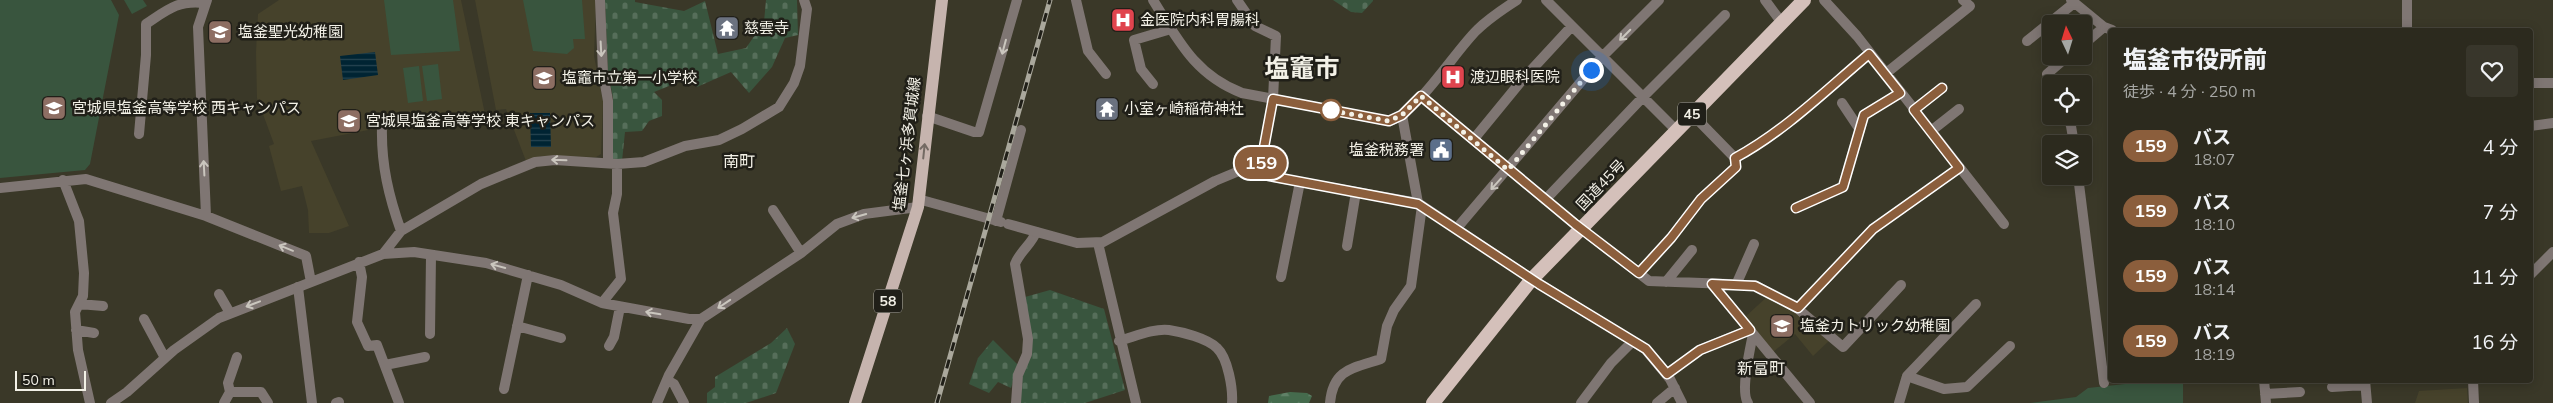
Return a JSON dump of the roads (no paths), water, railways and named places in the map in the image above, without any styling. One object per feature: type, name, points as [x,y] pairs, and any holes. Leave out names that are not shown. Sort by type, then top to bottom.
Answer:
[{"type":"highway","name":"国道45号","points":[[1433,403],[1532,279],[1804,0]]},
{"type":"main road","name":"塩釜七ヶ浜多賀城線","points":[[854,403],[914,204],[942,0]]},
{"type":"street","points":[[600,0],[602,73],[608,101],[616,194],[613,213],[621,279],[602,303]]},
{"type":"street","points":[[383,254],[401,232],[481,184],[535,162],[554,160],[612,163],[644,162],[685,146],[719,140],[780,107],[794,83],[800,66],[807,9],[804,0]]},
{"type":"street","points":[[927,116],[979,132],[1017,0]]},
{"type":"street","points":[[1076,0],[1088,51],[1106,74]]},
{"type":"street","points":[[1153,0],[1182,47],[1212,79],[1242,93],[1382,120],[1394,120],[1402,115],[1421,96],[1475,31],[1490,18],[1517,0]]},
{"type":"street","points":[[1237,0],[1255,26],[1276,36],[1273,99],[1259,174]]},
{"type":"street","points":[[1546,0],[1676,130]]},
{"type":"street","points":[[1457,228],[1602,57],[1659,0]]},
{"type":"street","points":[[1765,0],[1782,22]]},
{"type":"street","points":[[1824,0],[1851,29],[2004,224]]},
{"type":"street","points":[[1885,74],[1970,6],[1964,0]]},
{"type":"street","points":[[2407,0],[2407,28]]},
{"type":"street","points":[[140,134],[146,55],[146,24],[184,2],[206,2],[198,26],[206,216]]},
{"type":"street","points":[[2026,42],[2073,2],[2108,29],[2092,39]]},
{"type":"street","points":[[1545,200],[1643,97],[1725,15]]},
{"type":"street","points":[[1473,140],[1523,79],[1572,26]]},
{"type":"street","points":[[1152,84],[1141,69],[1134,40],[1171,29]]},
{"type":"street","points":[[1735,158],[1762,144],[1869,54]]},
{"type":"street","points":[[2048,75],[2058,65]]},
{"type":"street","points":[[2533,83],[2553,83]]},
{"type":"street","points":[[1914,110],[1942,88]]},
{"type":"street","points":[[1796,208],[1843,187],[1864,115],[1900,93]]},
{"type":"street","points":[[1421,96],[1508,170],[1649,281],[1755,286],[1798,308],[1842,347],[1901,285]]},
{"type":"street","points":[[1842,103],[1860,130]]},
{"type":"street","points":[[1931,131],[1959,109]]},
{"type":"street","points":[[1639,273],[1671,238],[1701,199],[1736,167],[1735,158],[1692,114]]},
{"type":"street","points":[[1330,403],[1331,389],[1343,372],[1381,359],[1387,326],[1394,310],[1411,286],[1420,205],[1402,115]]},
{"type":"street","points":[[2533,125],[2553,122]]},
{"type":"street","points":[[382,127],[382,159],[385,176],[389,196],[401,232]]},
{"type":"street","points":[[996,221],[1021,130]]},
{"type":"street","points":[[1798,308],[1873,229],[1959,168]]},
{"type":"street","points":[[657,403],[667,380],[702,319],[801,253],[837,224],[864,214],[914,204],[996,221],[1077,243],[1098,243],[1109,240],[1233,172],[1259,174],[1420,205],[1532,279],[1646,349],[1667,374],[1682,403]]},
{"type":"street","points":[[0,188],[86,179],[206,216],[306,256],[311,282]]},
{"type":"street","points":[[63,180],[79,221],[84,273],[83,296],[75,312],[76,330],[84,381],[90,403]]},
{"type":"street","points":[[1281,276],[1300,182]]},
{"type":"street","points":[[2079,185],[2104,383]]},
{"type":"street","points":[[1347,246],[1356,192]]},
{"type":"street","points":[[773,210],[801,253]]},
{"type":"street","points":[[1016,403],[1018,375],[1027,354],[1028,339],[1015,264],[1018,255],[1034,238],[1036,232]]},
{"type":"street","points":[[1098,243],[1119,341],[1136,403]]},
{"type":"street","points":[[1736,285],[1754,244]]},
{"type":"street","points":[[1666,282],[1692,250]]},
{"type":"street","points":[[111,403],[127,392],[165,358],[219,318],[383,254],[414,252],[486,263],[561,285],[602,303],[690,319],[702,319]]},
{"type":"street","points":[[2533,273],[2553,252]]},
{"type":"street","points":[[430,255],[430,334]]},
{"type":"street","points":[[359,262],[362,277],[358,327],[368,346],[377,344],[399,403]]},
{"type":"street","points":[[504,389],[528,275]]},
{"type":"street","points":[[1712,284],[1810,403]]},
{"type":"street","points":[[298,287],[312,403]]},
{"type":"street","points":[[219,294],[230,313]]},
{"type":"street","points":[[79,304],[103,306]]},
{"type":"street","points":[[1899,403],[1907,376],[1976,304]]},
{"type":"street","points":[[609,346],[614,337],[620,306]]},
{"type":"street","points":[[144,319],[165,358]]},
{"type":"street","points":[[517,326],[560,338]]},
{"type":"street","points":[[76,330],[94,333]]},
{"type":"street","points":[[1119,341],[1168,330],[1211,344],[1217,348],[1225,365],[1233,393],[1232,403]]},
{"type":"street","points":[[1667,374],[1700,350],[1751,332]]},
{"type":"street","points":[[1748,403],[1746,399],[1747,372],[1751,332]]},
{"type":"street","points":[[1581,403],[1611,363],[1633,341]]},
{"type":"street","points":[[1907,376],[1944,389],[1968,387],[2010,346]]},
{"type":"street","points":[[224,403],[230,392],[228,383],[237,357]]},
{"type":"street","points":[[385,365],[425,357]]},
{"type":"street","points":[[667,380],[674,384],[684,403]]},
{"type":"street","points":[[2264,383],[2265,398],[2300,392]]},
{"type":"street","points":[[2332,388],[2360,383]]},
{"type":"street","points":[[2365,383],[2367,403]]},
{"type":"street","points":[[2473,383],[2474,403]]},
{"type":"street","points":[[1657,403],[1675,388]]},
{"type":"street","points":[[230,392],[261,392],[268,403]]},
{"type":"water","points":[[375,52],[378,75],[343,80],[340,56]]},
{"type":"water","points":[[530,113],[550,113],[551,147],[531,147]]},
{"type":"railway","points":[[937,403],[1050,0]]},
{"type":"place","name":"金医院内科胃腸科","points":[[1123,20]]},
{"type":"place","name":"慈雲寺","points":[[727,28]]},
{"type":"place","name":"塩釜聖光幼稚園","points":[[220,32]]},
{"type":"place","name":"渡辺眼科医院","points":[[1453,77]]},
{"type":"place","name":"塩竈市立第一小学校","points":[[544,78]]},
{"type":"place","name":"宮城県塩釜高等学校 西キャンパス","points":[[54,108]]},
{"type":"place","name":"小室ヶ崎稲荷神社","points":[[1107,109]]},
{"type":"place","name":"宮城県塩釜高等学校 東キャンパス","points":[[349,121]]},
{"type":"place","name":"塩釜税務署","points":[[1441,150]]},
{"type":"place","name":"塩釜カトリック幼稚園","points":[[1782,326]]},
{"type":"district","name":"塩竈市","points":[[1302,68]]},
{"type":"district","name":"南町","points":[[739,161]]},
{"type":"district","name":"新富町","points":[[1761,368]]}]
